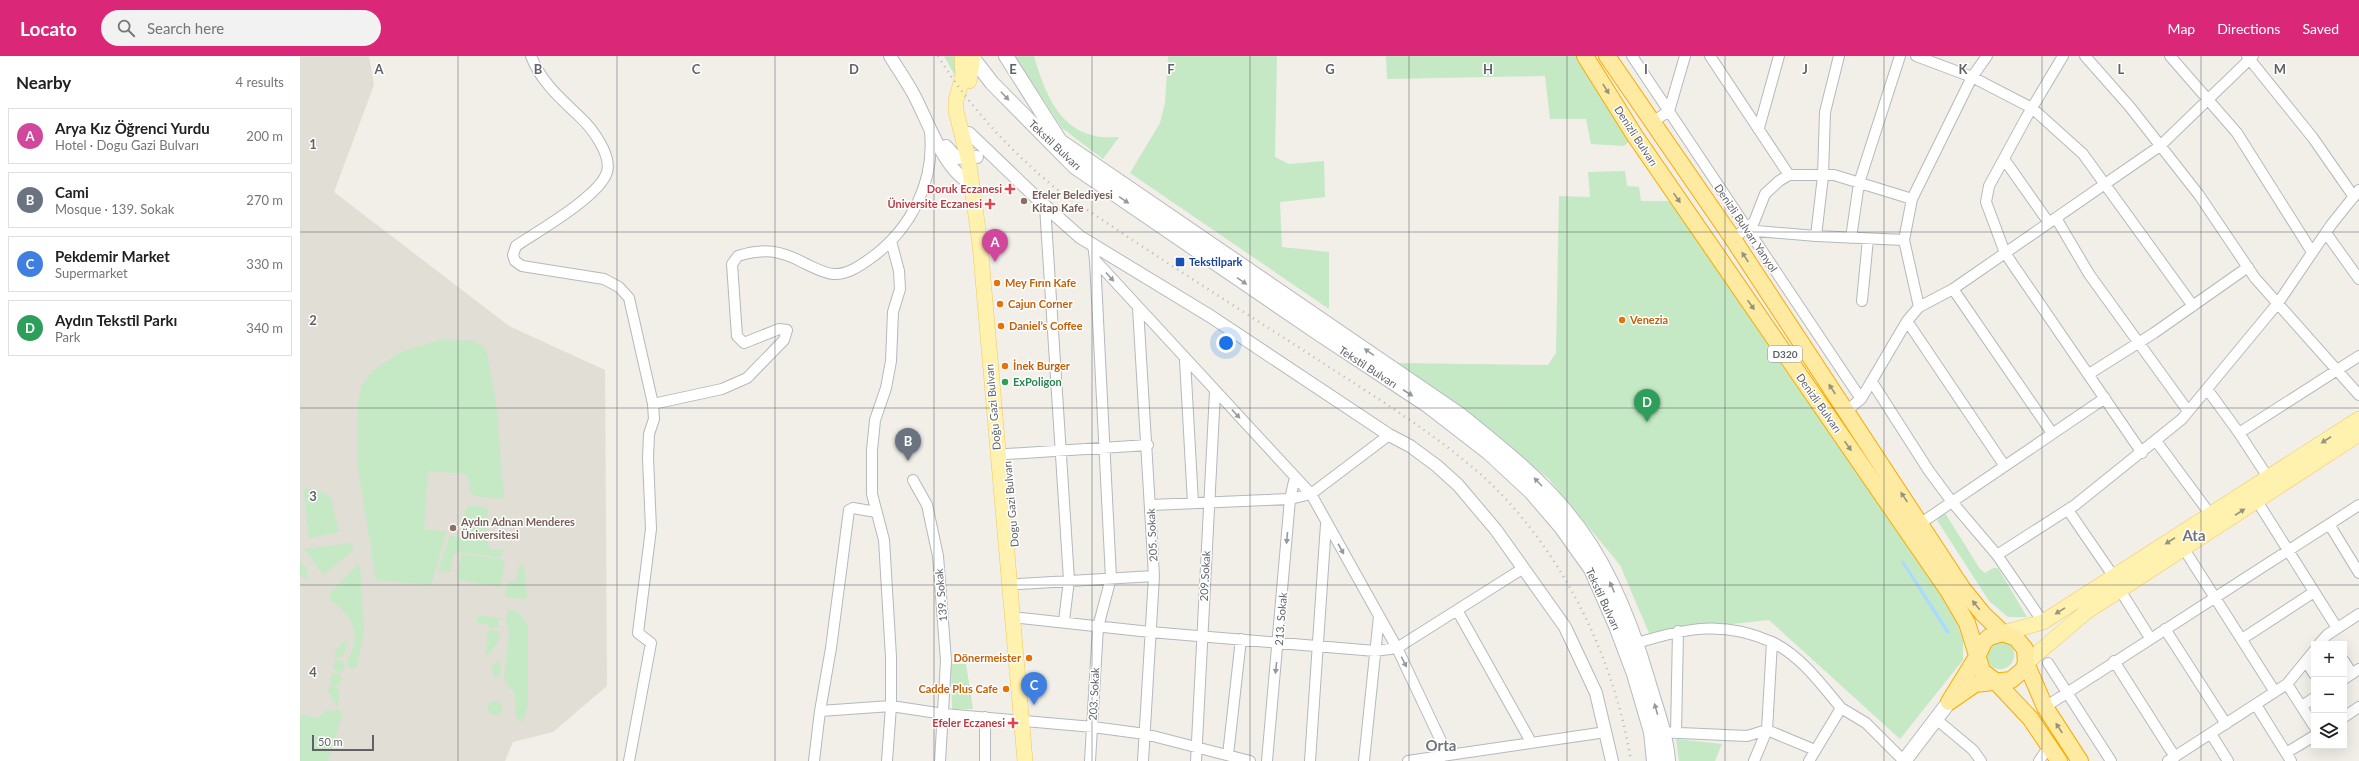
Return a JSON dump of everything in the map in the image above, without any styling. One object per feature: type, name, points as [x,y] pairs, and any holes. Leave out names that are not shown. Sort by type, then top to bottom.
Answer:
[{"type":"highway","name":"Denizli Bulvarı","points":[[1585,56],[1639,142],[1949,592],[1967,623],[1978,655]]},
{"type":"highway","name":"Denizli Bulvarı","points":[[1607,56],[1654,121],[1733,239],[1921,523],[1962,588],[1983,614],[2003,633]]},
{"type":"highway","points":[[1949,702],[1978,655],[1984,642],[1989,637],[2003,633],[2016,638],[2022,643],[2026,656],[2026,663],[2045,706],[2080,761]]},
{"type":"highway","points":[[1978,655],[1982,671],[1995,681],[2030,718],[2060,761]]},
{"type":"highway","points":[[1949,702],[1975,684],[1995,681],[2003,682],[2017,676],[2026,663]]},
{"type":"main road","name":"Tekstil Bulvarı","points":[[1006,56],[1038,110],[1060,141],[1430,394],[1517,461],[1567,513],[1600,560],[1637,643],[1663,733],[1668,761]]},
{"type":"main road","name":"Doğu Gazi Bulvarı","points":[[970,57],[963,75],[956,101],[956,111],[973,157],[972,183],[980,244],[1016,588],[1026,720],[1025,761]]},
{"type":"main road","name":"Dogu Gazi Bulvarı","points":[[970,57],[969,83],[964,109],[973,157],[1002,454]]},
{"type":"main road","name":"Tekstil Bulvarı","points":[[970,57],[992,83],[1075,167],[1427,406],[1489,453],[1531,492],[1561,527],[1591,570],[1631,667],[1663,733],[1654,761]]},
{"type":"main road","points":[[969,83],[981,79],[992,83]]},
{"type":"main road","points":[[1027,119],[1034,117],[1038,110]]},
{"type":"main road","points":[[2026,663],[2086,612],[2184,549],[2214,521],[2257,502],[2272,484],[2359,419]]},
{"type":"main road","points":[[2003,633],[2043,622],[2114,577],[2214,521],[2272,484],[2358,437]]},
{"type":"main road","points":[[1016,588],[1021,618],[1026,720],[1032,761]]},
{"type":"main road","points":[[1904,761],[1949,702]]},
{"type":"street","points":[[531,56],[537,70],[549,87],[597,136],[604,151],[608,170],[593,193],[516,246],[513,254],[515,261],[522,266],[604,278],[619,287],[629,298],[653,404],[654,419],[649,434],[648,458],[651,529],[638,633],[651,642],[629,761]]},
{"type":"street","points":[[890,56],[955,171],[964,180],[972,183]]},
{"type":"street","points":[[897,56],[920,91],[949,151],[956,158],[973,157]]},
{"type":"street","name":"Denizli Bulvarı Yanyol","points":[[1632,56],[1746,230],[1861,399]]},
{"type":"street","points":[[1654,121],[1669,111],[1685,56]]},
{"type":"street","points":[[1710,56],[1789,175]]},
{"type":"street","points":[[1759,128],[1779,56]]},
{"type":"street","points":[[1816,236],[1823,176],[1825,112],[1839,56]]},
{"type":"street","points":[[1851,238],[1859,183],[1900,56]]},
{"type":"street","points":[[1916,56],[1972,77],[2032,108],[2083,154],[2106,183],[2193,306]]},
{"type":"street","points":[[1919,307],[1904,240],[1912,199],[1972,77],[1987,56]]},
{"type":"street","points":[[2063,56],[2032,108],[1989,186],[1986,202],[2005,253],[2142,453]]},
{"type":"street","points":[[2085,56],[2130,107],[2199,195],[2248,267],[2359,394]]},
{"type":"street","points":[[2170,56],[2236,133],[2312,252]]},
{"type":"street","points":[[1846,411],[1861,399],[1907,321],[1919,307],[1953,289],[2160,146],[2209,101],[2250,57],[2356,194],[2312,252],[2278,303],[2188,411],[2142,453],[2068,510],[1997,555]]},
{"type":"street","points":[[653,404],[722,389],[748,378],[784,340],[787,330],[779,330],[744,343],[737,336],[732,264],[738,256],[767,250],[792,256],[815,269],[833,274],[857,268],[891,241],[906,225],[918,203],[930,169],[932,149],[930,126]]},
{"type":"street","points":[[969,133],[1045,206],[1080,236],[1210,316],[1389,435],[1410,446],[1437,466],[1458,485],[1496,530],[1522,569],[1566,627],[1596,693],[1612,761]]},
{"type":"street","points":[[2004,159],[2053,221],[2089,274],[2188,411]]},
{"type":"street","points":[[1733,239],[1754,222],[1765,194],[1779,181],[1789,175],[1834,175],[1912,199]]},
{"type":"street","points":[[1045,206],[1069,580],[1064,621]]},
{"type":"street","points":[[1746,230],[1816,236],[1904,240]]},
{"type":"street","points":[[2326,233],[2359,279]]},
{"type":"street","points":[[1862,301],[1868,239]]},
{"type":"street","points":[[887,761],[891,706],[891,657],[884,540],[872,494],[872,450],[875,420],[886,388],[891,361],[893,312],[900,289],[899,271],[891,241]]},
{"type":"street","name":"203. Sokak","points":[[1090,761],[1098,627],[1111,578],[1093,244]]},
{"type":"street","points":[[1095,260],[1185,360],[1311,494],[1397,648],[1441,741],[1440,759]]},
{"type":"street","points":[[2089,374],[2193,306],[2248,267]]},
{"type":"street","points":[[1953,289],[2052,433]]},
{"type":"street","name":"205. Sokak","points":[[1138,308],[1148,445],[1154,576],[1143,761]]},
{"type":"street","points":[[1907,321],[2004,465]]},
{"type":"street","points":[[2239,433],[2359,356]]},
{"type":"street","points":[[1185,360],[1193,503]]},
{"type":"street","points":[[1872,382],[1952,502],[1997,555],[2043,622]]},
{"type":"street","points":[[2207,389],[2239,433],[2272,484]]},
{"type":"street","name":"209.Sokak","points":[[1196,761],[1215,392]]},
{"type":"street","points":[[1921,523],[2004,465],[2105,398]]},
{"type":"street","points":[[1150,505],[1193,503],[1209,504],[1290,499],[1311,494],[1389,435]]},
{"type":"street","points":[[2156,441],[2214,521]]},
{"type":"street","points":[[1002,454],[1105,449],[1148,445]]},
{"type":"street","name":"213. Sokak","points":[[1267,761],[1279,642],[1290,499],[1295,477]]},
{"type":"street","name":"139. Sokak","points":[[913,480],[926,500],[936,542],[946,661],[940,761]]},
{"type":"street","points":[[2257,502],[2337,628]]},
{"type":"street","points":[[2045,706],[2359,504]]},
{"type":"street","points":[[814,761],[820,711],[831,648],[849,510],[853,508],[876,512]]},
{"type":"street","points":[[2068,510],[2114,577],[2120,590],[2150,638]]},
{"type":"street","points":[[1310,761],[1326,523]]},
{"type":"street","points":[[2329,524],[2359,573]]},
{"type":"street","points":[[2184,549],[2275,692]]},
{"type":"street","points":[[1021,618],[1064,621],[1098,627],[1202,637],[1279,642],[1375,651],[1397,648],[1522,569]]},
{"type":"street","points":[[1016,588],[1069,580],[1154,576]]},
{"type":"street","points":[[2242,639],[2314,592]]},
{"type":"street","points":[[1457,610],[1531,742]]},
{"type":"street","points":[[2322,641],[2327,635],[2359,614]]},
{"type":"street","points":[[1364,761],[1379,616]]},
{"type":"street","points":[[1637,643],[1678,631],[1722,628],[1750,632],[1785,648],[1808,669],[1841,708],[1866,723],[1904,761]]},
{"type":"street","points":[[2165,629],[2226,724]]},
{"type":"street","points":[[1678,631],[1663,733],[1747,736],[1767,730],[1815,750]]},
{"type":"street","points":[[2327,635],[2331,641]]},
{"type":"street","points":[[1228,755],[1241,639]]},
{"type":"street","points":[[1754,761],[1767,730],[1772,642]]},
{"type":"street","points":[[2114,661],[2170,760],[2287,684],[2311,655]]},
{"type":"street","points":[[2306,661],[2311,669]]},
{"type":"street","points":[[2048,663],[2111,761]]},
{"type":"street","points":[[2287,684],[2311,721]]},
{"type":"street","points":[[2302,706],[2311,700]]},
{"type":"street","points":[[2256,705],[2288,757],[2311,738]]},
{"type":"street","points":[[820,711],[891,706],[944,714],[1093,727],[1145,734],[1250,761]]},
{"type":"street","points":[[2347,715],[2359,707]]},
{"type":"street","points":[[1809,761],[1841,708]]},
{"type":"street","points":[[985,761],[986,717]]},
{"type":"street","points":[[1936,719],[1973,750],[1981,761]]},
{"type":"street","points":[[1408,761],[1458,758],[1531,742],[1606,732]]},
{"type":"street","points":[[2211,734],[2228,761]]},
{"type":"street","points":[[2039,761],[2050,746]]},
{"type":"shaded area","name":"Aydın Adnan Menderes Üniversitesi","points":[[300,56],[369,56],[374,85],[334,192],[509,326],[605,370],[607,686],[553,732],[513,742],[505,761],[300,761]]},
{"type":"green space","points":[[944,56],[957,56],[958,81]]},
{"type":"green space","points":[[1015,56],[1034,56],[1039,73],[1052,103],[1061,115],[1072,125],[1085,133],[1100,137],[1119,137],[1103,159],[1062,128]]},
{"type":"green space","points":[[1168,56],[1277,56],[1275,157],[1289,164],[1324,161],[1325,197],[1280,202],[1282,247],[1329,252],[1329,309],[1130,173],[1160,123],[1165,103]]},
{"type":"green space","points":[[1386,56],[1580,56],[1633,138],[1624,146],[1591,144],[1586,119],[1550,119],[1545,76],[1387,79]]},
{"type":"green space","points":[[1625,171],[1627,186],[1639,187],[1641,201],[1672,201],[1780,363],[1903,537],[1955,617],[1963,641],[1963,660],[1900,739],[1769,620],[1649,633],[1620,565],[1548,478],[1396,363],[1548,365],[1556,353],[1559,196],[1590,197],[1588,172]]},
{"type":"green space","points":[[443,339],[473,341],[486,348],[496,402],[504,499],[474,496],[469,490],[470,482],[465,474],[428,471],[424,530],[447,531],[431,585],[376,580],[358,469],[358,402],[362,384],[372,371],[401,352]]},
{"type":"green space","points":[[306,488],[321,491],[331,498],[339,532],[309,538],[304,491]]},
{"type":"green space","points":[[470,505],[488,508],[487,533],[463,532],[465,510]]},
{"type":"green space","points":[[1945,513],[1980,569],[1985,573],[1993,568],[1998,568],[2027,617],[2008,617],[1989,601],[1937,520]]},
{"type":"green space","points":[[450,536],[488,539],[489,549],[504,550],[501,558],[459,552],[453,555],[450,572],[438,571]]},
{"type":"green space","points":[[352,543],[353,551],[323,575],[304,549]]},
{"type":"green space","points":[[461,554],[505,560],[501,587],[457,580]]},
{"type":"green space","points":[[300,560],[307,569],[307,579],[300,576]]},
{"type":"green space","points":[[358,564],[360,566],[364,630],[357,667],[352,669],[347,665],[355,639],[353,625],[345,613],[329,599],[330,593]]},
{"type":"green space","points":[[520,564],[524,565],[527,596],[524,599],[505,597],[507,584],[510,581],[516,581]]},
{"type":"green space","points":[[508,609],[519,613],[525,620],[528,628],[528,706],[523,722],[519,721],[516,715],[514,691],[510,689],[504,678],[509,633],[506,621]]},
{"type":"green space","points":[[478,615],[499,618],[498,627],[490,628],[486,624],[476,623]]},
{"type":"green space","points":[[490,630],[500,632],[500,636],[488,655],[486,654],[487,633]]},
{"type":"green space","points":[[349,641],[342,657],[335,658],[335,649],[340,647],[341,642]]},
{"type":"green space","points":[[2000,641],[2010,645],[2014,655],[2010,665],[2000,669],[1990,665],[1986,655],[1990,645]]},
{"type":"green space","points":[[339,660],[343,662],[345,666],[343,670],[339,672],[335,670],[333,666],[335,662]]},
{"type":"green space","points":[[496,661],[500,662],[501,673],[495,679],[491,669]]},
{"type":"green space","points":[[951,664],[966,664],[973,709],[952,709]]},
{"type":"green space","points":[[334,673],[338,673],[342,679],[338,685],[334,685],[330,681],[330,677]]},
{"type":"green space","points":[[329,684],[336,686],[339,692],[337,707],[328,691]]},
{"type":"green space","points":[[492,701],[498,701],[502,705],[502,711],[498,715],[492,715],[488,711],[488,705]]},
{"type":"green space","points":[[338,708],[343,713],[328,761],[300,761],[300,714],[316,718],[324,714],[325,710],[333,712]]},
{"type":"green space","points":[[1676,739],[1722,744],[1715,761],[1679,761]]},
{"type":"water","points":[[1903,560],[1950,632],[1947,634],[1901,562]]},
{"type":"railway","points":[[938,56],[963,93],[991,127],[1006,143],[1055,188],[1414,423],[1477,471],[1506,500],[1533,532],[1557,566],[1578,603],[1596,642],[1611,681],[1623,721],[1631,761]]},
{"type":"place","name":"Doruk Eczanesi","points":[[1010,189]]},
{"type":"place","name":"Efeler Belediyesi Kitap Kafe","points":[[1024,201]]},
{"type":"place","name":"Üniversite Eczanesi","points":[[990,204]]},
{"type":"place","name":"Arya Kız Öğrenci Yurdu","points":[[995,262]]},
{"type":"place","name":"Tekstilpark","points":[[1180,262]]},
{"type":"place","name":"Mey Fırın Kafe","points":[[997,283]]},
{"type":"place","name":"Cajun Corner","points":[[1000,304]]},
{"type":"place","name":"Venezia","points":[[1622,320]]},
{"type":"place","name":"Daniel’s Coffee","points":[[1001,326]]},
{"type":"place","name":"İnek Burger","points":[[1005,366]]},
{"type":"place","name":"ExPoligon","points":[[1005,382]]},
{"type":"place","name":"Aydın Tekstil Parkı","points":[[1647,422]]},
{"type":"place","name":"Cami","points":[[908,461]]},
{"type":"place","name":"Aydın Adnan Menderes Üniversitesi","points":[[453,528]]},
{"type":"place","name":"Dönermeister","points":[[1029,658]]},
{"type":"place","name":"Cadde Plus Cafe","points":[[1006,689]]},
{"type":"place","name":"Pekdemir Market","points":[[1034,705]]},
{"type":"place","name":"Efeler Eczanesi","points":[[1013,723]]},
{"type":"district","name":"Ata","points":[[2194,536]]},
{"type":"district","name":"Orta","points":[[1441,746]]}]
